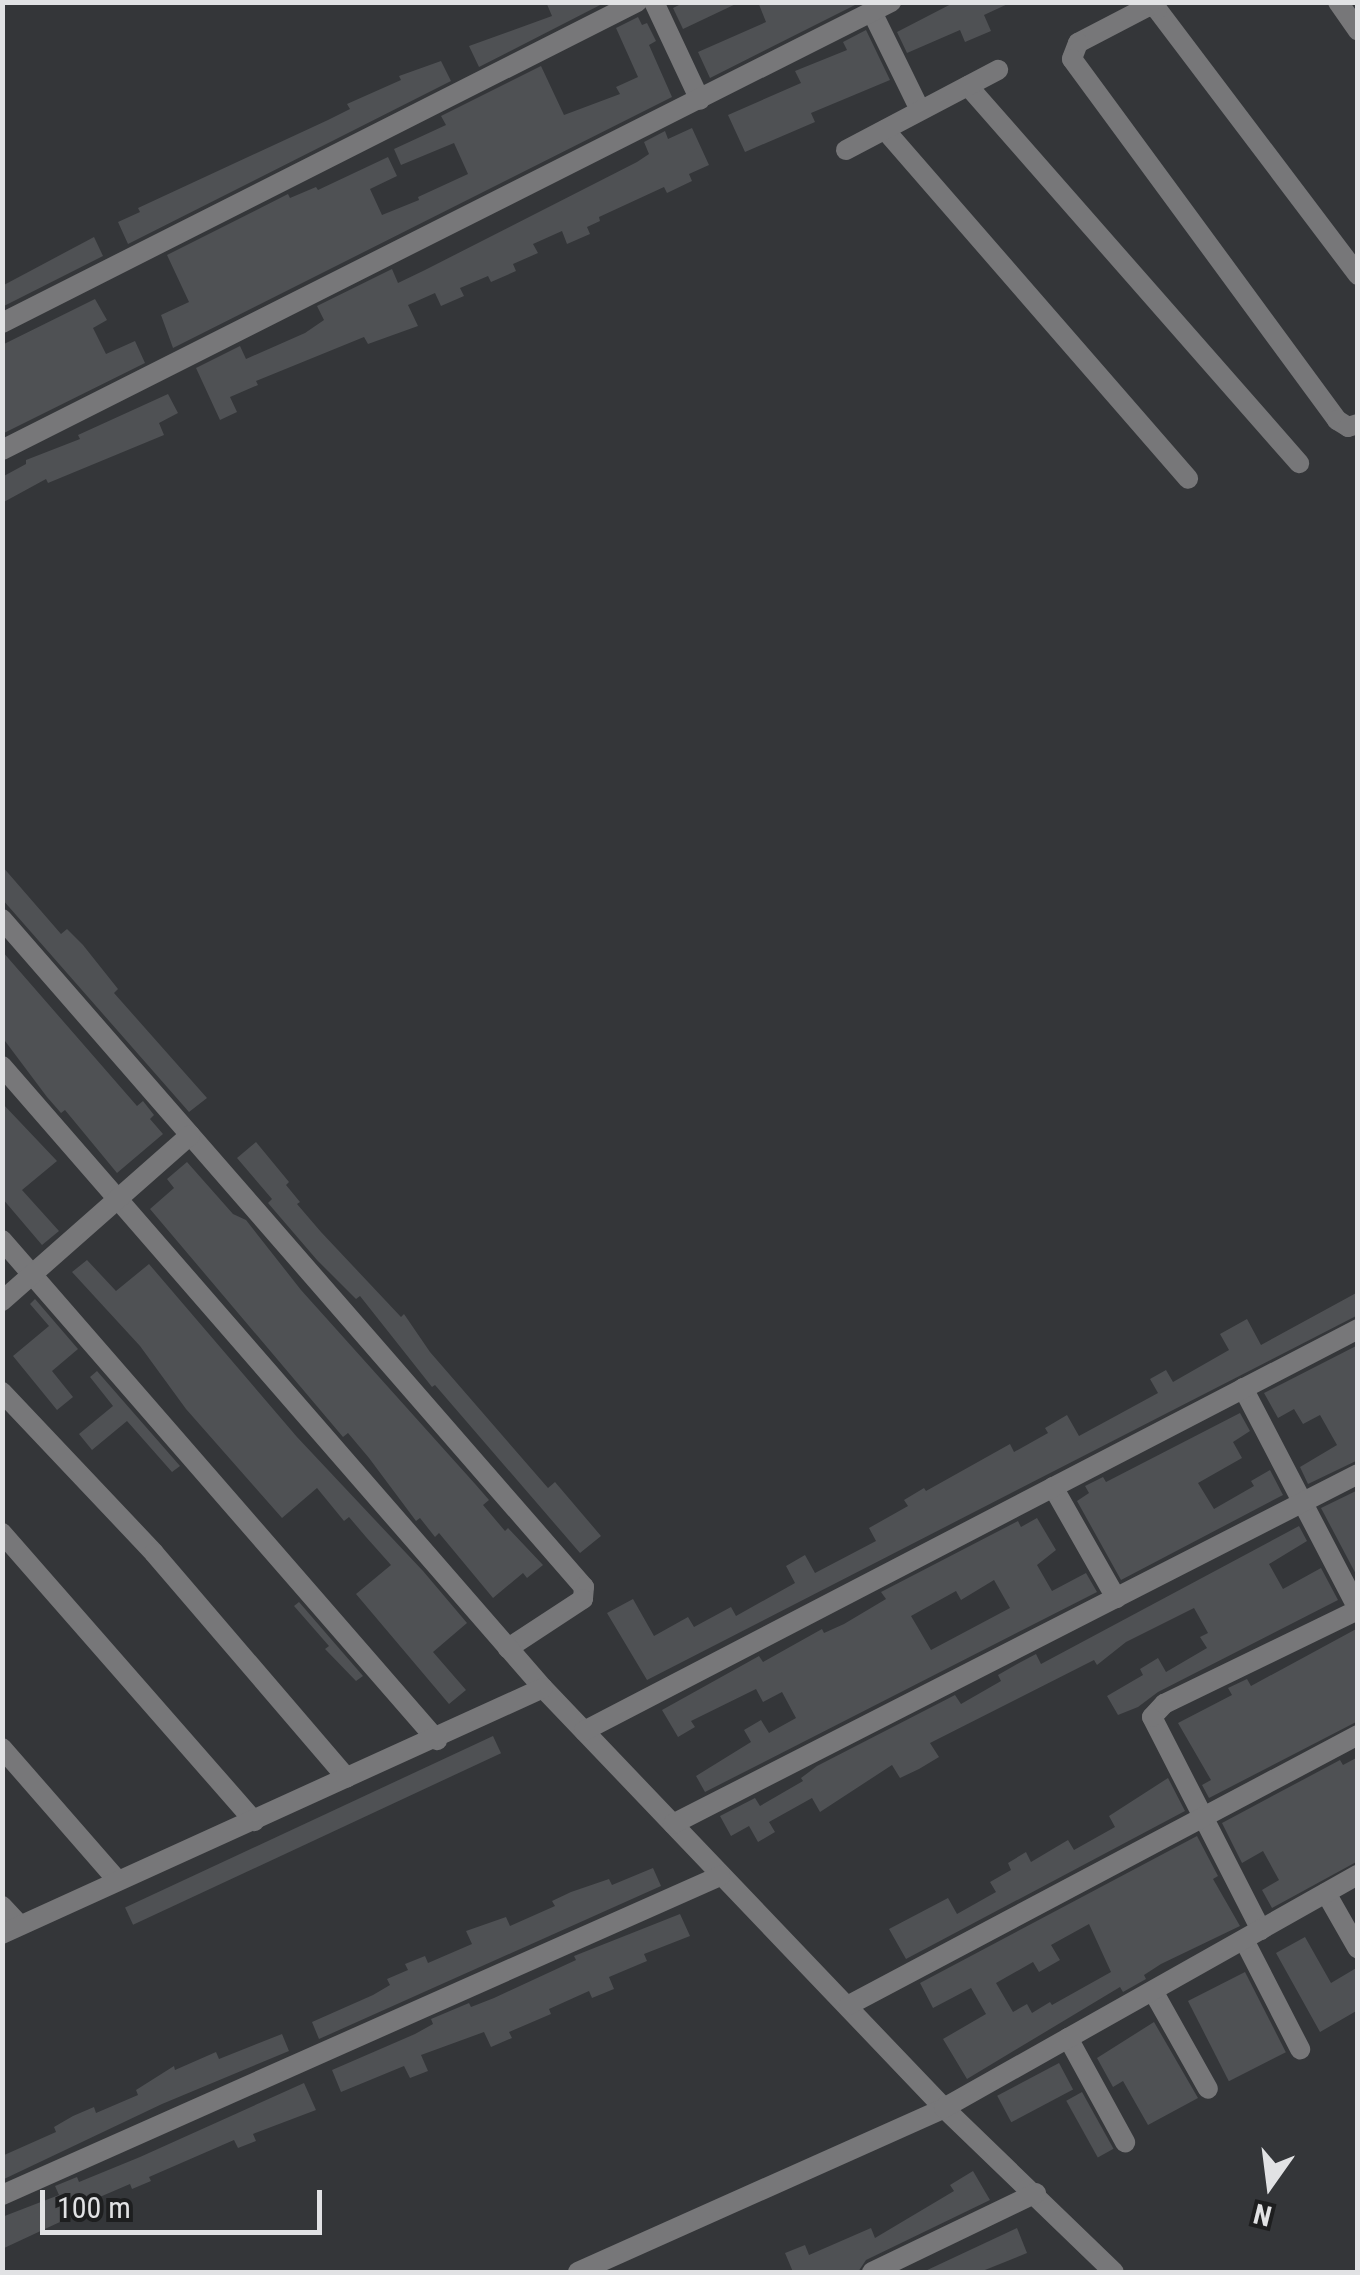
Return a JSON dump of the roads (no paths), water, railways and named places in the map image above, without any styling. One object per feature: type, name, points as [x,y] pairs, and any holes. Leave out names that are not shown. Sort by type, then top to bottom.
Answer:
[{"type":"street","points":[[2,323],[637,2]]},
{"type":"street","points":[[654,2],[700,100]]},
{"type":"street","points":[[1338,2],[1358,31]]},
{"type":"street","points":[[1358,275],[1158,9],[1149,6],[1074,47],[1072,59],[1337,420],[1348,427],[1358,424]]},
{"type":"street","points":[[2,450],[354,269],[881,7],[920,110]]},
{"type":"street","points":[[846,150],[998,70]]},
{"type":"street","points":[[968,86],[1299,463]]},
{"type":"street","points":[[884,130],[1188,479]]},
{"type":"street","points":[[2,919],[584,1587],[583,1599],[508,1648]]},
{"type":"street","points":[[2,1066],[542,1688],[944,2108],[1114,2272]]},
{"type":"street","points":[[2,1302],[190,1135]]},
{"type":"street","points":[[2,1240],[437,1740]]},
{"type":"street","points":[[584,1730],[1358,1329]]},
{"type":"street","points":[[1242,1388],[1358,1609],[1153,1714],[1154,1729],[1204,1820],[1300,2048]]},
{"type":"street","points":[[2,1392],[154,1554],[347,1778]]},
{"type":"street","points":[[673,1824],[1358,1474]]},
{"type":"street","points":[[1053,1487],[1116,1598]]},
{"type":"street","points":[[2,1533],[254,1822]]},
{"type":"street","points":[[2,1906],[11,1930],[437,1740],[542,1688]]},
{"type":"street","points":[[849,2005],[1204,1820],[1358,1734]]},
{"type":"street","points":[[2,1748],[117,1880]]},
{"type":"street","points":[[578,2272],[944,2108],[1358,1875]]},
{"type":"street","points":[[2,2196],[720,1876]]},
{"type":"street","points":[[1326,1893],[1358,1949]]},
{"type":"street","points":[[1153,1991],[1208,2089]]},
{"type":"street","points":[[1068,2038],[1125,2142]]},
{"type":"street","points":[[872,2272],[1036,2193]]}]
